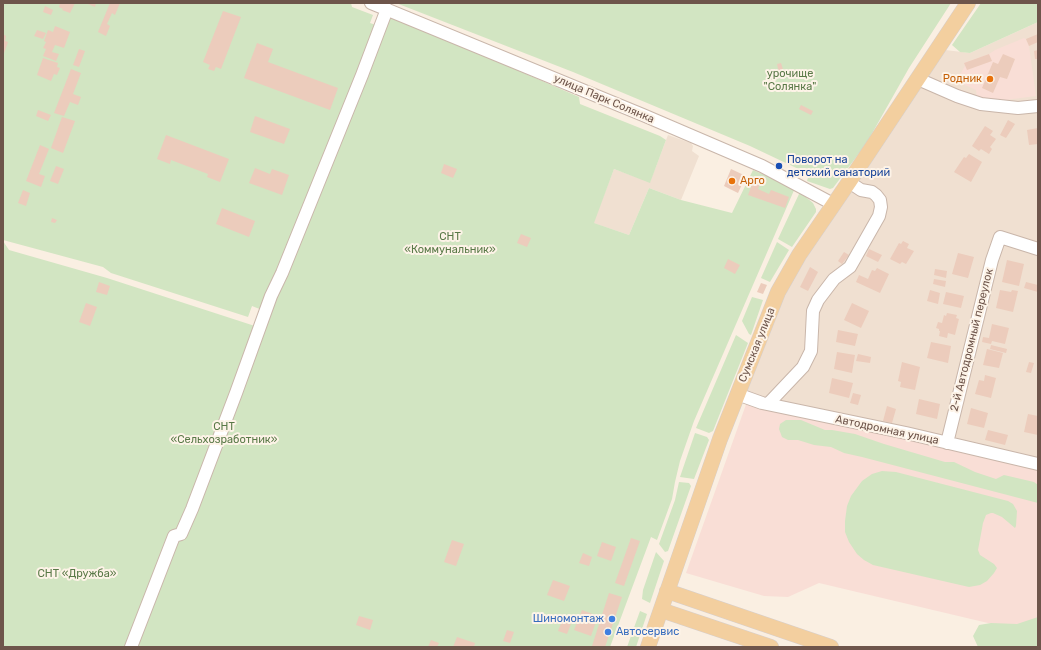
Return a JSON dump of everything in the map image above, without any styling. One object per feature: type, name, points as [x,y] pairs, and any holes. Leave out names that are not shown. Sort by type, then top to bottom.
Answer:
[{"type":"main road","name":"Сумская улица","points":[[648,647],[737,394],[778,292],[799,255],[968,3]]},
{"type":"main road","points":[[667,591],[831,647]]},
{"type":"main road","points":[[661,610],[771,647]]},
{"type":"street","name":"улица Парк Солянка","points":[[371,3],[762,166],[833,204]]},
{"type":"street","points":[[131,647],[174,536],[181,534],[192,509],[271,296],[282,273],[357,89],[387,9]]},
{"type":"street","points":[[920,75],[957,96],[981,104],[1018,108],[1038,106]]},
{"type":"street","points":[[768,404],[803,367],[811,351],[813,311],[818,300],[834,278],[850,267],[879,216],[881,207],[880,200],[876,195],[872,192],[861,190],[849,182]]},
{"type":"street","name":"2-й Автодромный переулок","points":[[947,443],[990,267],[1000,237],[1038,249]]},
{"type":"street","name":"Автодромная улица","points":[[737,394],[768,404],[1038,464]]},
{"type":"shaded area","points":[[1038,22],[1038,466],[739,392],[778,292],[937,49],[970,53]]},
{"type":"shaded area","points":[[1024,38],[1029,46],[1036,96],[990,102],[977,99],[976,90],[956,81],[965,66],[964,63],[989,54]]},
{"type":"shaded area","points":[[668,135],[691,143],[693,146],[692,151],[699,156],[681,200],[649,188],[629,235],[593,223],[614,169],[650,182]]},
{"type":"shaded area","points":[[749,396],[1038,466],[1038,626],[1009,628],[819,583],[788,597],[764,596],[686,573]]},
{"type":"green space","points":[[3,3],[351,3],[352,7],[373,15],[370,23],[379,26],[262,310],[252,306],[248,317],[111,273],[103,267],[3,240]]},
{"type":"green space","name":"урочище \"Солянка\"","points":[[396,3],[951,3],[909,68],[866,144],[833,188],[830,189],[807,181],[809,174],[750,146],[573,72]]},
{"type":"green space","points":[[981,3],[1038,3],[1038,22],[970,53],[960,52],[952,45]]},
{"type":"green space","points":[[385,16],[423,29],[579,97],[580,104],[660,136],[666,140],[650,183],[614,169],[594,223],[629,235],[649,188],[681,200],[732,213],[753,170],[795,188],[694,421],[680,461],[672,499],[657,540],[651,537],[610,647],[3,647],[3,241],[9,250],[107,278],[261,328]]},
{"type":"green space","points":[[801,193],[813,203],[816,212],[792,247],[778,239],[799,194]]},
{"type":"green space","points":[[777,242],[789,250],[770,282],[761,278]]},
{"type":"green space","points":[[752,297],[763,300],[751,335],[742,321]]},
{"type":"green space","points":[[736,335],[748,343],[713,431],[709,433],[696,428]]},
{"type":"green space","points":[[786,420],[801,420],[825,430],[855,434],[945,462],[954,462],[975,472],[996,479],[1004,475],[1034,482],[1038,485],[1038,503],[844,453],[831,447],[814,445],[798,440],[788,440],[782,437],[779,429],[780,424]]},
{"type":"green space","points":[[695,433],[707,437],[709,440],[694,479],[680,477]]},
{"type":"green space","points":[[882,471],[896,472],[1008,501],[1013,504],[1017,511],[1015,528],[1002,517],[993,513],[986,515],[983,523],[978,550],[980,555],[994,564],[997,568],[987,581],[980,585],[969,587],[873,565],[857,554],[849,542],[845,532],[847,506],[851,496],[862,481],[872,474]]},
{"type":"green space","points":[[679,482],[689,483],[691,486],[668,551],[665,552],[659,544],[675,500]]},
{"type":"green space","points":[[656,552],[664,561],[650,603],[642,599],[643,590]]},
{"type":"green space","points":[[640,611],[647,614],[636,647],[627,647]]},
{"type":"green space","points":[[1038,617],[1038,647],[978,647],[973,636],[979,625],[991,623],[1017,624]]},
{"type":"building","points":[[60,3],[75,3],[70,13],[59,7]]},
{"type":"building","points":[[96,3],[95,7],[88,4]]},
{"type":"building","points":[[110,3],[120,3],[115,15],[112,13],[107,24],[110,26],[106,36],[98,32]]},
{"type":"building","points":[[45,6],[53,10],[51,15],[43,12]]},
{"type":"building","points":[[223,11],[241,17],[221,69],[216,67],[214,71],[208,69],[210,65],[203,62]]},
{"type":"building","points":[[55,26],[70,32],[64,48],[55,45],[52,52],[59,54],[56,61],[43,56],[46,49],[43,48],[46,42],[44,41],[48,30],[53,32]]},
{"type":"building","points":[[37,30],[46,33],[43,39],[34,36]]},
{"type":"building","points":[[3,34],[6,36],[5,41],[8,42],[3,56]]},
{"type":"building","points":[[1038,34],[1038,42],[1029,46],[1026,39]]},
{"type":"building","points":[[257,43],[273,49],[268,62],[338,88],[330,110],[244,78]]},
{"type":"building","points":[[79,49],[85,51],[79,67],[73,65]]},
{"type":"building","points":[[1038,50],[1038,59],[1035,59],[1034,51]]},
{"type":"building","points":[[989,54],[992,61],[967,70],[964,63]]},
{"type":"building","points":[[1003,54],[1015,59],[1007,79],[1000,77],[993,93],[982,88],[993,62],[998,64]]},
{"type":"building","points":[[43,58],[58,63],[57,67],[60,68],[57,75],[54,74],[51,81],[37,75]]},
{"type":"building","points":[[781,63],[785,76],[780,78],[777,64]]},
{"type":"building","points":[[71,69],[81,73],[73,94],[81,97],[78,105],[70,102],[64,116],[54,113]]},
{"type":"building","points":[[801,105],[813,111],[811,115],[799,109]]},
{"type":"building","points":[[38,110],[51,115],[48,121],[36,116]]},
{"type":"building","points":[[255,116],[290,129],[284,144],[250,132]]},
{"type":"building","points":[[62,117],[75,121],[63,153],[51,148]]},
{"type":"building","points":[[1008,120],[1015,124],[1006,138],[1000,135]]},
{"type":"building","points":[[985,126],[993,131],[990,135],[996,139],[990,147],[992,149],[989,154],[981,149],[979,151],[972,146]]},
{"type":"building","points":[[1038,128],[1038,144],[1029,145],[1027,130]]},
{"type":"building","points":[[166,135],[229,159],[220,182],[207,177],[208,174],[171,160],[170,164],[157,159]]},
{"type":"building","points":[[40,145],[49,149],[39,174],[45,176],[41,187],[26,181]]},
{"type":"building","points":[[969,154],[982,162],[971,182],[954,172],[964,157],[966,158]]},
{"type":"building","points":[[444,164],[457,169],[453,178],[441,173]]},
{"type":"building","points":[[56,166],[64,169],[58,184],[50,181]]},
{"type":"building","points":[[255,168],[270,174],[272,169],[289,175],[282,195],[249,183]]},
{"type":"building","points":[[731,169],[746,176],[738,193],[724,186]]},
{"type":"building","points":[[755,177],[762,179],[758,189],[769,194],[771,190],[789,197],[785,208],[748,195]]},
{"type":"building","points":[[23,190],[30,193],[26,206],[18,203]]},
{"type":"building","points":[[222,208],[255,221],[249,237],[216,224]]},
{"type":"building","points":[[52,218],[57,220],[55,223],[51,222]]},
{"type":"building","points":[[521,234],[531,238],[527,247],[517,243]]},
{"type":"building","points":[[903,241],[909,244],[907,248],[914,251],[906,264],[902,262],[900,264],[890,259],[899,243],[901,244]]},
{"type":"building","points":[[869,249],[882,255],[878,262],[866,256]]},
{"type":"building","points":[[844,252],[849,255],[842,264],[838,261]]},
{"type":"building","points":[[958,253],[974,257],[968,278],[952,274]]},
{"type":"building","points":[[728,259],[740,265],[735,274],[724,268]]},
{"type":"building","points":[[1007,260],[1024,264],[1019,286],[1002,282]]},
{"type":"building","points":[[810,267],[818,272],[808,291],[800,287]]},
{"type":"building","points":[[877,268],[889,274],[880,293],[856,282],[859,275],[868,279],[872,270],[875,271]]},
{"type":"building","points":[[935,269],[947,271],[946,278],[934,275]]},
{"type":"building","points":[[934,279],[946,281],[945,287],[933,284]]},
{"type":"building","points":[[99,282],[110,286],[107,295],[96,292]]},
{"type":"building","points":[[1026,282],[1038,285],[1038,292],[1024,288]]},
{"type":"building","points":[[761,283],[767,285],[763,294],[757,292]]},
{"type":"building","points":[[930,290],[940,293],[938,304],[927,301]]},
{"type":"building","points":[[1000,290],[1011,292],[1012,290],[1018,291],[1013,312],[996,308]]},
{"type":"building","points":[[946,292],[964,296],[961,308],[943,304]]},
{"type":"building","points":[[86,303],[97,307],[90,326],[79,322]]},
{"type":"building","points":[[852,303],[869,311],[861,328],[844,320]]},
{"type":"building","points":[[947,313],[957,315],[956,318],[959,319],[955,335],[948,333],[947,338],[939,336],[940,331],[936,328],[938,322],[942,323],[944,315],[946,316]]},
{"type":"building","points":[[992,324],[1009,328],[1005,344],[992,341],[991,344],[982,342],[983,337],[989,338]]},
{"type":"building","points":[[838,330],[858,334],[855,346],[836,342]]},
{"type":"building","points":[[931,342],[951,346],[948,363],[927,358]]},
{"type":"building","points":[[991,345],[1007,349],[1006,353],[990,349]]},
{"type":"building","points":[[987,349],[1003,353],[999,368],[983,365]]},
{"type":"building","points":[[837,352],[855,355],[852,373],[834,369]]},
{"type":"building","points":[[858,354],[871,357],[870,363],[856,361]]},
{"type":"building","points":[[902,362],[920,367],[915,390],[900,387],[901,382],[898,381]]},
{"type":"building","points":[[1029,362],[1034,363],[1031,373],[1026,372]]},
{"type":"building","points":[[985,375],[996,378],[991,398],[975,394],[979,380],[984,381]]},
{"type":"building","points":[[832,378],[853,383],[849,398],[829,393]]},
{"type":"building","points":[[853,393],[861,395],[858,405],[850,403]]},
{"type":"building","points":[[919,399],[940,404],[937,419],[916,414]]},
{"type":"building","points":[[887,406],[896,409],[892,423],[883,421]]},
{"type":"building","points":[[971,408],[988,413],[984,428],[967,424]]},
{"type":"building","points":[[1028,414],[1038,416],[1038,435],[1024,432]]},
{"type":"building","points":[[988,430],[1008,435],[1005,445],[985,440]]},
{"type":"building","points":[[631,538],[640,541],[624,586],[615,583]]},
{"type":"building","points":[[452,540],[464,544],[456,566],[444,562]]},
{"type":"building","points":[[602,542],[616,547],[611,561],[597,556]]},
{"type":"building","points":[[583,553],[592,557],[589,566],[579,563]]},
{"type":"building","points":[[553,580],[570,586],[564,601],[547,595]]},
{"type":"building","points":[[609,593],[622,597],[605,647],[594,647],[592,646]]},
{"type":"building","points":[[582,610],[598,616],[591,636],[574,630]]},
{"type":"building","points":[[359,616],[373,620],[370,630],[356,625]]},
{"type":"building","points":[[562,621],[571,624],[567,634],[558,631]]},
{"type":"building","points":[[507,630],[514,632],[510,643],[503,641]]},
{"type":"building","points":[[457,637],[475,643],[474,647],[453,647]]},
{"type":"building","points":[[431,640],[439,643],[437,647],[428,647]]},
{"type":"place","name":"Родник","points":[[990,79]]},
{"type":"place","name":"Поворот на детский санаторий","points":[[779,166]]},
{"type":"place","name":"Арго","points":[[732,181]]},
{"type":"place","name":"Шиномонтаж","points":[[612,619]]},
{"type":"place","name":"Автосервис","points":[[608,632]]},
{"type":"park label","name":"СНТ «Коммунальник»","points":[[450,243]]},
{"type":"park label","name":"СНТ «Сельхозработник»","points":[[224,433]]},
{"type":"park label","name":"СНТ «Дружба»","points":[[77,574]]}]
